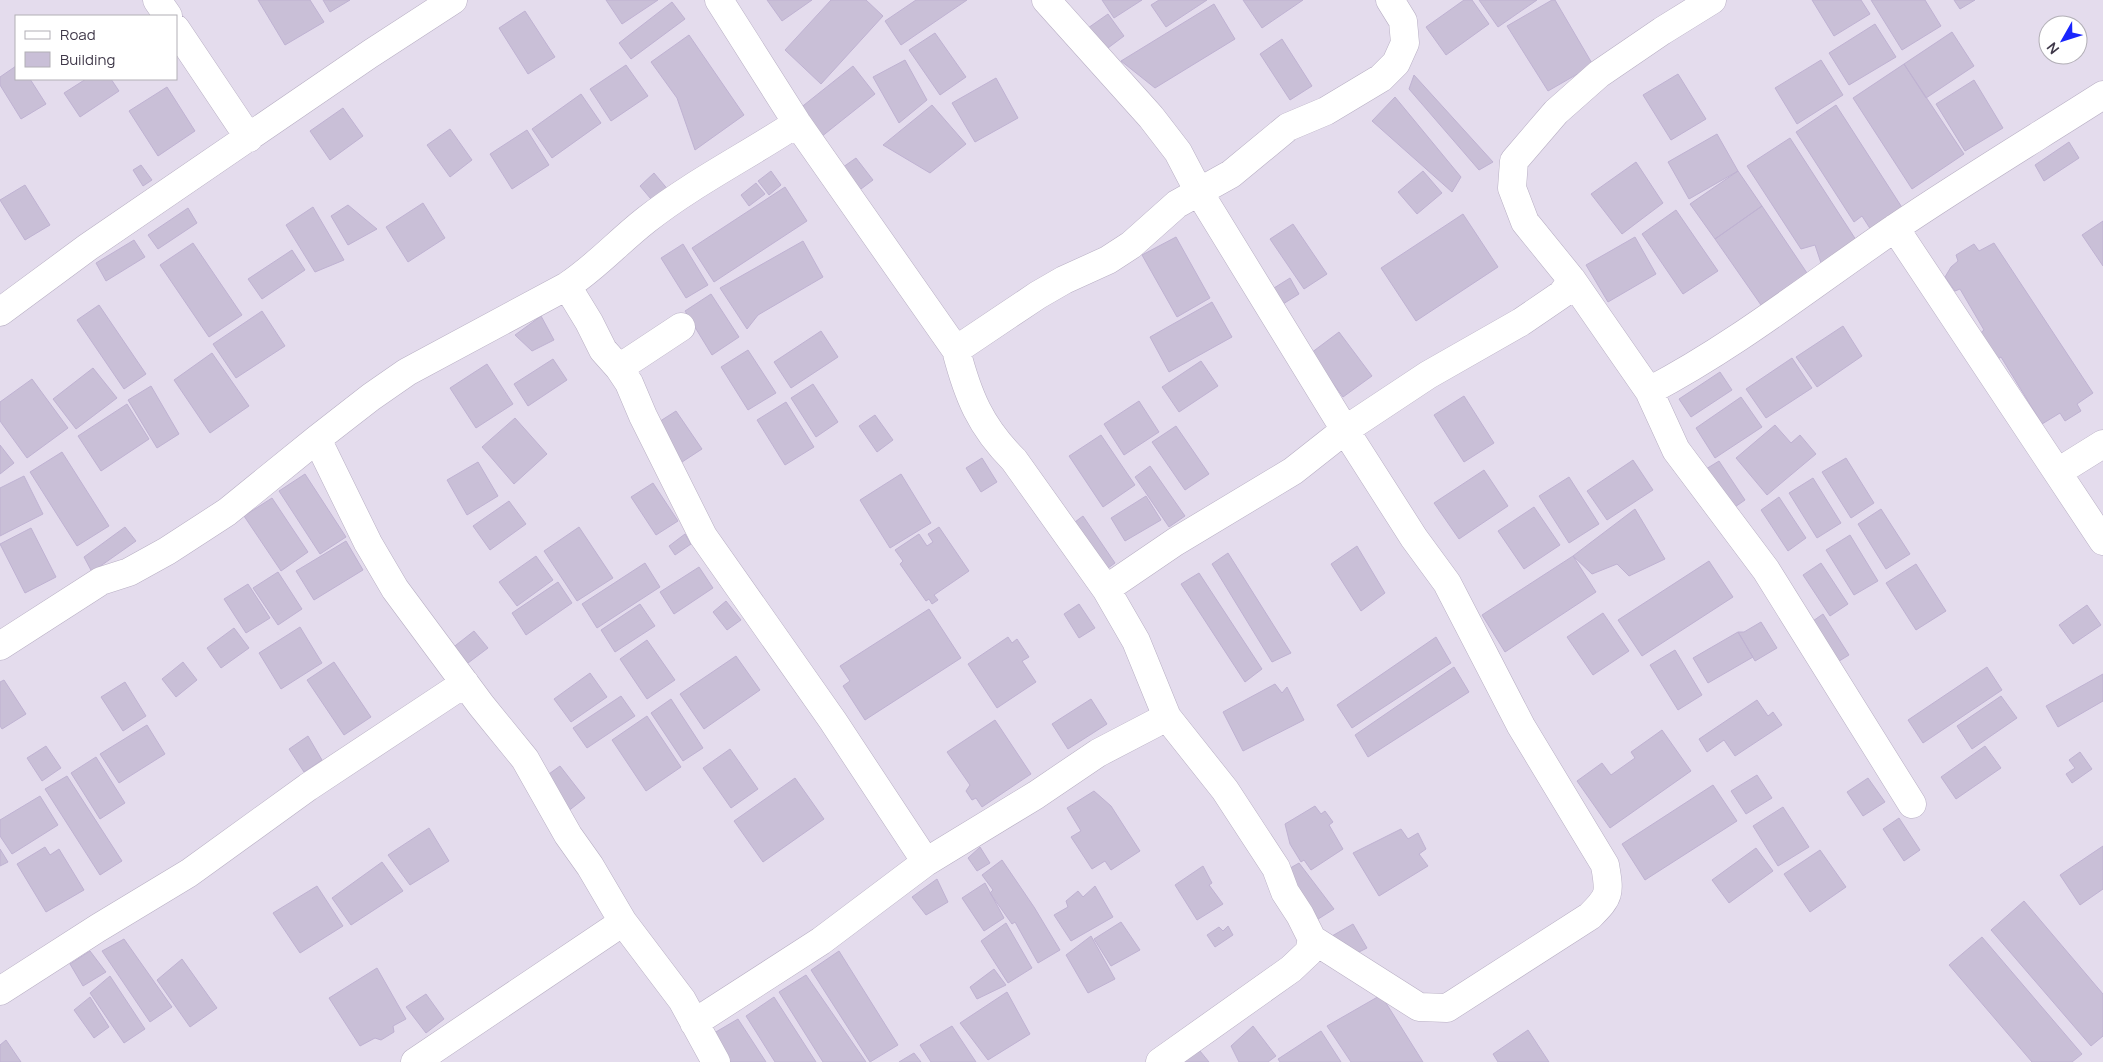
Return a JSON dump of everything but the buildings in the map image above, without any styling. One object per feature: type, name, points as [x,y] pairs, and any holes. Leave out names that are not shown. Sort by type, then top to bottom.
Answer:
[{"type":"street","points":[[157,0],[167,15]]},
{"type":"street","points":[[0,312],[88,247],[337,76],[453,0]]},
{"type":"street","points":[[719,0],[797,123],[956,350],[968,393],[983,422],[997,443],[1014,460],[1106,588],[1136,641],[1167,717],[1230,798],[1276,868],[1285,892],[1300,914],[1312,939],[1420,1007],[1447,1008],[1590,916],[1605,901],[1608,885],[1605,865],[1521,726],[1446,583],[1414,538],[1346,430],[1199,192],[1178,152],[1151,117],[1046,0]]},
{"type":"street","points":[[956,350],[1038,295],[1064,280],[1108,260],[1131,245],[1177,204],[1231,174],[1288,127],[1326,111],[1381,78],[1396,63],[1405,42],[1403,21],[1390,0]]},
{"type":"street","points":[[1712,0],[1662,30],[1599,74],[1556,112],[1514,161],[1512,188],[1525,222],[1572,280],[1650,390],[1676,450],[1766,570],[1912,804]]},
{"type":"street","points":[[178,31],[249,138]]},
{"type":"street","points":[[1650,390],[1690,370],[1895,228],[2103,95]]},
{"type":"street","points":[[0,646],[101,581],[129,572],[160,555],[227,512],[371,397],[407,372],[567,286],[589,271],[646,220],[702,181],[751,154],[797,123]]},
{"type":"street","points":[[1895,228],[2103,541]]},
{"type":"street","points":[[1106,588],[1175,542],[1293,471],[1346,430],[1428,375],[1529,316],[1562,294],[1572,280]]},
{"type":"street","points":[[567,286],[589,322],[603,350],[629,383],[643,416],[702,536],[834,721],[926,862]]},
{"type":"street","points":[[619,368],[681,327]]},
{"type":"street","points":[[317,439],[368,543],[395,589],[525,759],[568,835],[590,866],[623,922],[682,1000],[716,1062]]},
{"type":"street","points":[[2058,472],[2103,444]]},
{"type":"street","points":[[0,991],[98,928],[189,873],[308,787],[465,683]]},
{"type":"street","points":[[694,1023],[821,941],[926,862],[1036,795],[1098,752],[1167,717]]},
{"type":"street","points":[[415,1062],[623,922]]},
{"type":"street","points":[[1160,1062],[1291,969],[1309,952],[1312,939]]},
{"type":"shaded area","points":[[0,0],[2103,0],[2103,1062],[0,1062]]}]
